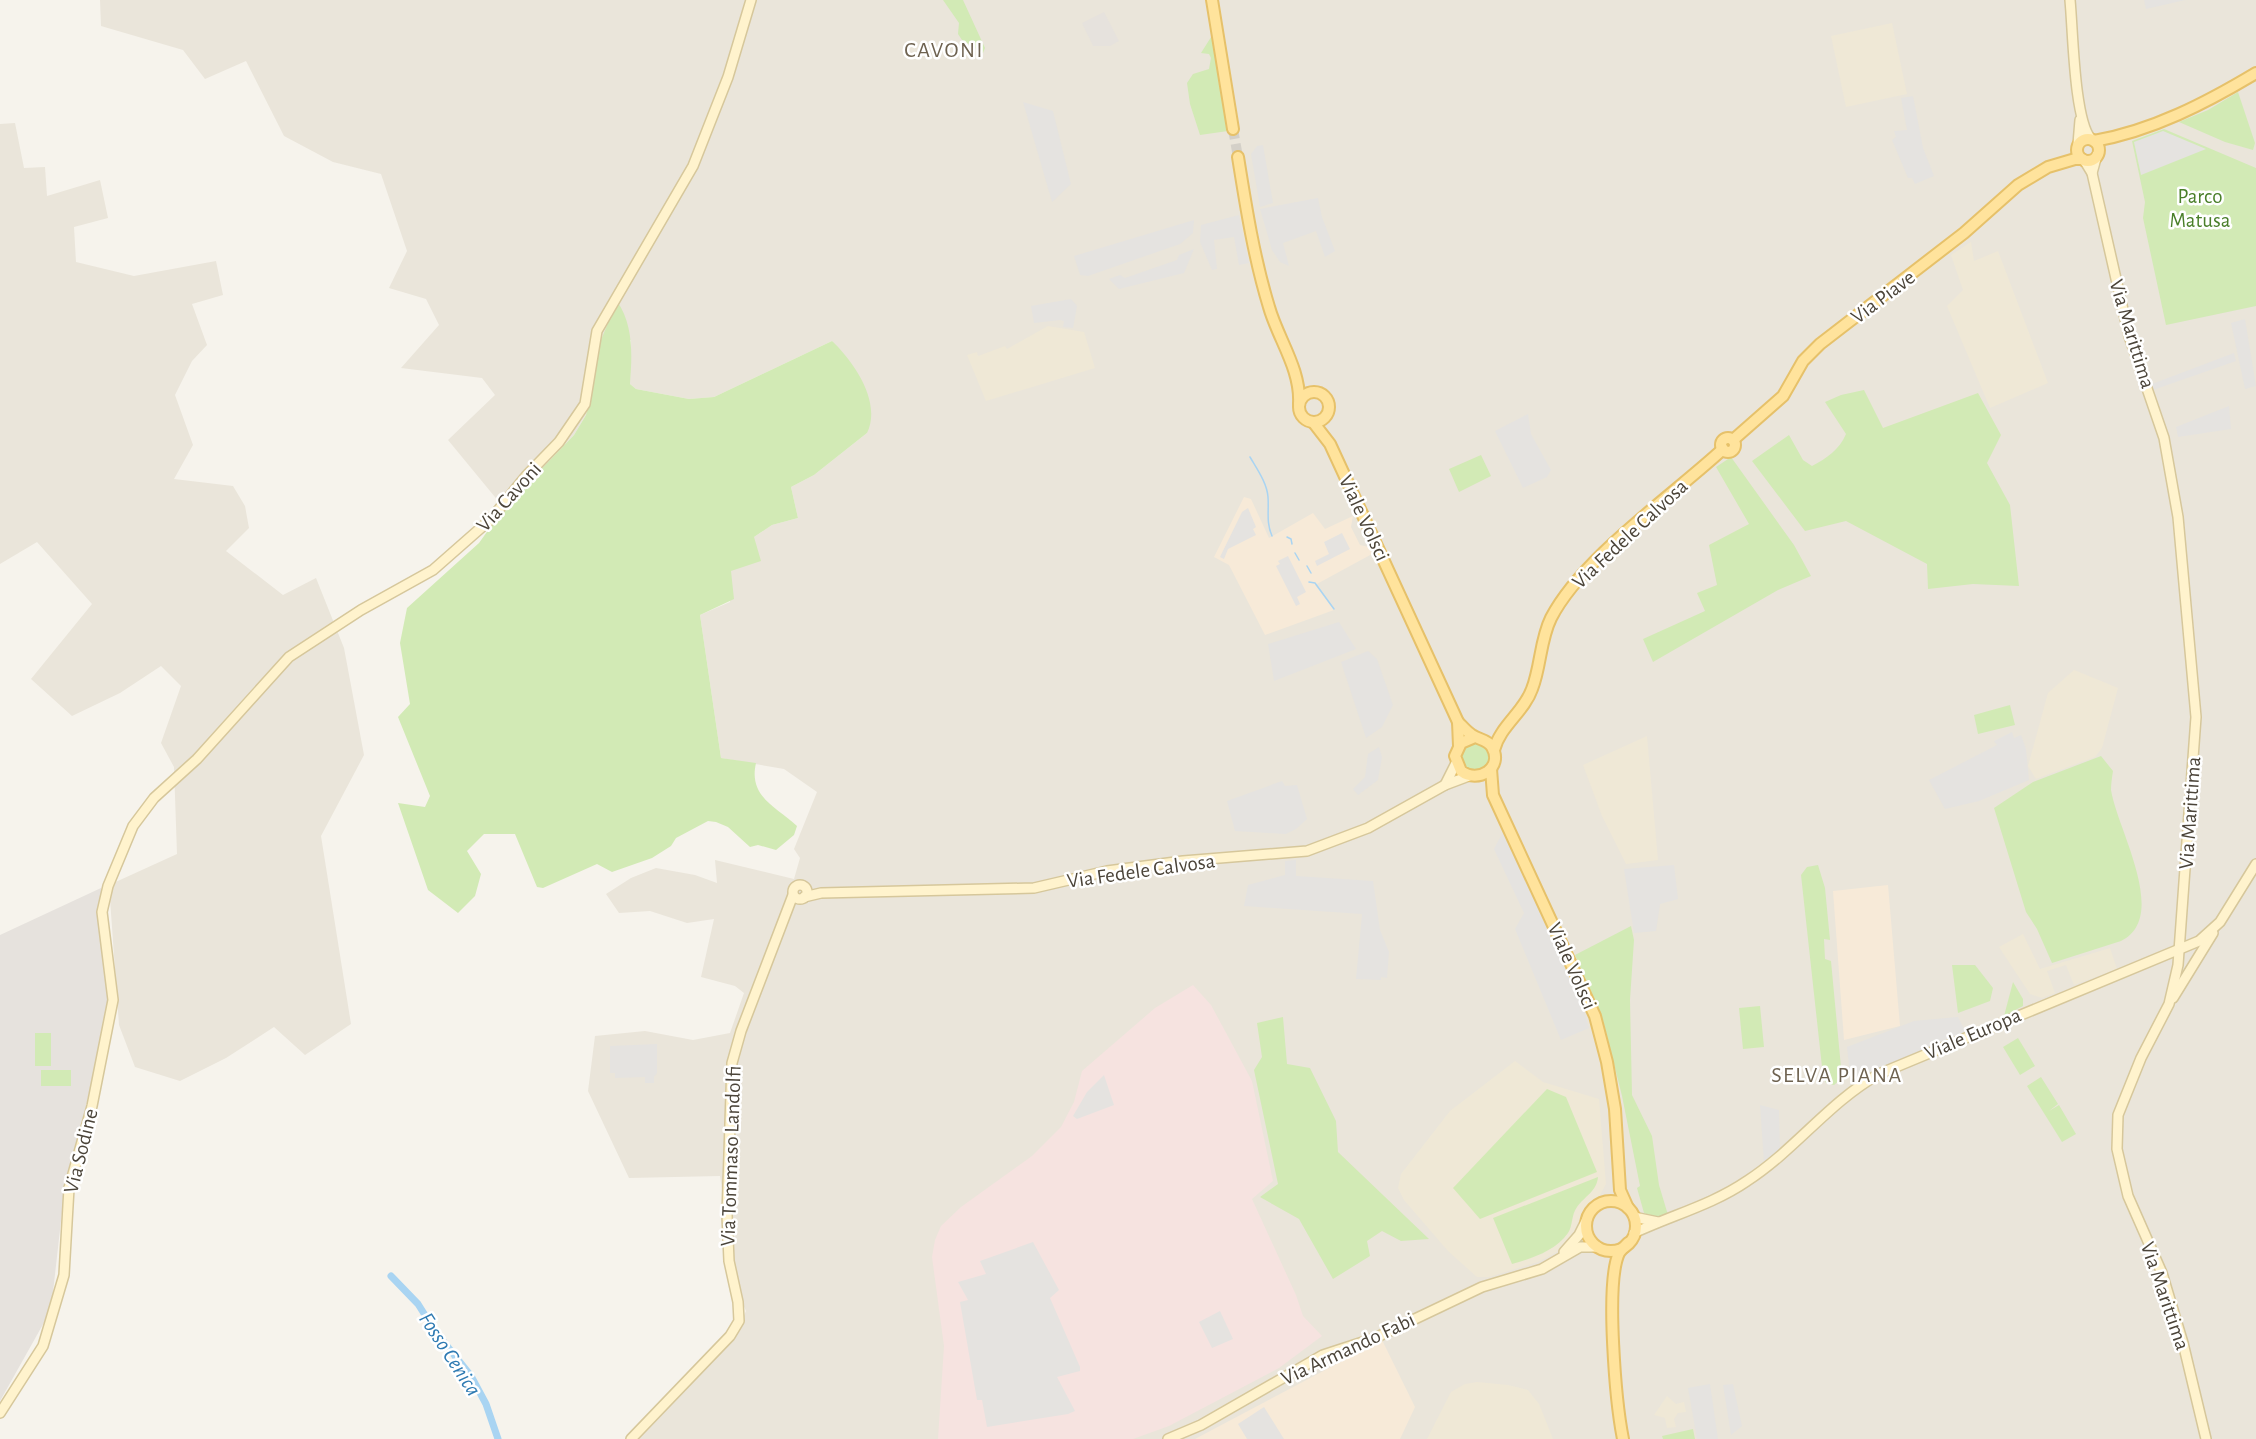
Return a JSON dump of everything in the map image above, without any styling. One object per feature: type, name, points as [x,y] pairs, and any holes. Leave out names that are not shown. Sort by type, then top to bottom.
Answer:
[{"type":"main road","points":[[1212,0],[1233,129]]},
{"type":"main road","points":[[2095,147],[2084,139],[2080,153],[2090,160],[2095,147],[2200,104],[2256,73]]},
{"type":"main road","name":"Via Piave","points":[[1723,449],[1733,449],[1733,440],[1783,396],[1814,348],[1958,238],[2018,185],[2048,167],[2080,153]]},
{"type":"main road","name":"Viale Volsci","points":[[1238,157],[1250,232],[1269,309],[1294,369],[1300,393],[1299,404],[1302,416],[1313,422],[1330,444],[1458,723],[1459,746]]},
{"type":"main road","name":"Viale Volsci","points":[[1294,369],[1313,392],[1326,399],[1330,444]]},
{"type":"main road","points":[[1299,404],[1306,394],[1313,392]]},
{"type":"main road","points":[[1313,422],[1321,420],[1327,413]]},
{"type":"main road","name":"Via Fedele Calvosa","points":[[1494,750],[1506,726],[1532,690],[1549,622],[1566,594],[1606,552],[1723,449]]},
{"type":"main road","name":"Viale Volsci","points":[[1458,723],[1477,737]]},
{"type":"main road","name":"Via Fedele Calvosa","points":[[1477,737],[1494,734],[1506,726]]},
{"type":"main road","points":[[1477,737],[1487,741],[1494,750],[1495,759],[1491,769],[1472,777],[1461,771],[1456,763],[1459,746],[1467,739],[1477,737]]},
{"type":"main road","name":"Viale Volsci","points":[[1491,769],[1493,795],[1595,1016],[1607,1062],[1619,1149],[1619,1177]]},
{"type":"main road","name":"Viale Volsci","points":[[1472,777],[1493,795]]},
{"type":"main road","points":[[1606,1202],[1619,1177]]},
{"type":"main road","points":[[1614,1284],[1619,1253],[1634,1233],[1631,1212],[1622,1197],[1619,1177]]},
{"type":"main road","points":[[1623,1439],[1613,1358],[1614,1284],[1611,1259],[1588,1235],[1587,1219],[1594,1208],[1606,1202],[1618,1202],[1631,1212]]},
{"type":"main road","points":[[1602,1249],[1618,1249],[1628,1243]]},
{"type":"street","name":"Via Cavoni","points":[[111,878],[133,826],[147,806],[197,759],[270,675],[289,657],[361,610],[433,570],[491,519],[526,476],[559,441],[585,404],[597,331],[693,166],[728,77],[751,0]]},
{"type":"street","points":[[2070,0],[2081,115],[2080,153]]},
{"type":"street","points":[[2081,115],[2086,134],[2095,147]]},
{"type":"street","name":"Via Marittima","points":[[2092,173],[2095,147]]},
{"type":"street","name":"Via Marittima","points":[[2080,153],[2092,173],[2129,336],[2164,438],[2179,526],[2196,717],[2180,949],[2169,1004],[2141,1058],[2118,1115],[2117,1149],[2128,1196],[2162,1273],[2183,1343],[2206,1439]]},
{"type":"street","points":[[1445,785],[1456,763]]},
{"type":"street","name":"Via Fedele Calvosa","points":[[800,895],[1034,888],[1107,871],[1183,861],[1274,856],[1307,851],[1370,827],[1445,785],[1472,777]]},
{"type":"street","points":[[2169,1004],[2256,864]]},
{"type":"street","name":"Via Sodine","points":[[0,1413],[43,1346],[64,1275],[69,1188],[92,1106],[114,1000],[102,912],[111,878]]},
{"type":"street","name":"Via Tommaso Landolfi","points":[[631,1439],[730,1336],[739,1321],[738,1302],[729,1261],[727,1215],[732,1063],[741,1031],[787,912],[800,895]]},
{"type":"street","name":"Viale Europa","points":[[1634,1233],[1672,1219],[1747,1182],[1777,1159],[1841,1100],[1879,1074],[2180,949],[2199,940],[2217,926]]},
{"type":"street","points":[[1631,1212],[1661,1222]]},
{"type":"street","points":[[1558,1258],[1579,1235],[1587,1219]]},
{"type":"street","name":"Via Armando Fabi","points":[[1168,1439],[1201,1425],[1316,1359],[1376,1338],[1446,1303],[1542,1269],[1584,1245],[1602,1249]]},
{"type":"shaded area","points":[[100,0],[2256,0],[2256,1439],[636,1439],[737,1331],[746,1311],[738,1293],[720,1176],[629,1178],[588,1091],[595,1036],[645,1031],[693,1040],[730,1033],[744,993],[735,986],[701,977],[714,919],[687,923],[650,911],[619,913],[606,894],[631,878],[656,868],[695,875],[717,883],[715,860],[794,879],[800,858],[794,849],[817,792],[784,769],[721,758],[700,615],[730,602],[731,571],[754,537],[772,525],[798,518],[791,487],[814,475],[867,433],[832,341],[714,397],[689,399],[636,389],[630,384],[631,340],[601,340],[586,415],[574,435],[504,508],[448,440],[495,395],[482,378],[401,368],[439,325],[426,299],[389,288],[407,251],[381,174],[333,162],[284,136],[246,61],[205,79],[183,50],[101,26]]},
{"type":"shaded area","points":[[2144,0],[2185,0],[2146,9]]},
{"type":"shaded area","points":[[1104,12],[1119,41],[1110,46],[1093,46],[1082,23]]},
{"type":"shaded area","points":[[1892,23],[1907,94],[1846,107],[1831,36]]},
{"type":"shaded area","points":[[1913,96],[1923,148],[1934,176],[1915,184],[1912,178],[1908,178],[1892,140],[1896,137],[1894,131],[1907,130],[1901,98]]},
{"type":"shaded area","points":[[1023,102],[1053,111],[1071,184],[1052,202]]},
{"type":"shaded area","points":[[15,123],[24,168],[45,167],[47,196],[100,180],[108,218],[74,227],[76,262],[134,276],[216,261],[223,295],[192,304],[207,345],[192,361],[175,395],[193,445],[174,479],[233,486],[245,506],[249,528],[226,551],[283,595],[316,578],[344,648],[364,755],[321,836],[351,1024],[305,1055],[274,1027],[226,1058],[180,1081],[135,1067],[119,1025],[109,885],[177,854],[174,767],[161,743],[181,686],[161,666],[120,693],[72,716],[31,679],[92,604],[37,542],[0,564],[0,124]]},
{"type":"shaded area","points":[[2163,131],[2206,149],[2141,175],[2134,142]]},
{"type":"shaded area","points":[[1263,145],[1273,203],[1260,207],[1251,154],[1257,146]]},
{"type":"shaded area","points":[[1318,198],[1322,217],[1335,251],[1325,257],[1316,231],[1283,243],[1289,266],[1280,262],[1272,250],[1260,209]]},
{"type":"shaded area","points":[[1239,215],[1249,263],[1239,265],[1234,237],[1214,240],[1217,269],[1212,270],[1200,242],[1201,225]]},
{"type":"shaded area","points":[[1194,220],[1193,233],[1180,244],[1088,276],[1080,275],[1074,256]]},
{"type":"shaded area","points":[[1971,242],[1974,261],[1998,251],[2048,383],[1990,408],[1947,306],[1963,290],[1951,255]]},
{"type":"shaded area","points":[[1194,249],[1184,273],[1119,289],[1109,279],[1120,275],[1125,278],[1177,260],[1179,255]]},
{"type":"shaded area","points":[[1071,299],[1077,306],[1073,328],[1063,327],[1064,321],[1060,320],[1034,323],[1031,306]]},
{"type":"shaded area","points":[[2245,319],[2256,386],[2245,389],[2231,323]]},
{"type":"shaded area","points":[[1048,326],[1084,332],[1095,368],[986,401],[967,355],[977,352],[978,356],[1005,346],[1007,349]]},
{"type":"shaded area","points":[[2234,353],[2236,361],[2153,390],[2152,384]]},
{"type":"shaded area","points":[[2229,406],[2231,429],[2178,437],[2176,427]]},
{"type":"shaded area","points":[[1528,414],[1531,434],[1551,470],[1547,477],[1523,488],[1495,431]]},
{"type":"shaded area","points":[[1244,497],[1251,499],[1269,538],[1313,513],[1325,529],[1353,516],[1351,527],[1360,545],[1369,547],[1372,554],[1315,585],[1334,610],[1265,635],[1229,565],[1214,557]]},
{"type":"shaded area","points":[[1248,508],[1256,527],[1253,529],[1256,535],[1228,549],[1224,559],[1220,557],[1242,512]]},
{"type":"shaded area","points":[[1342,533],[1350,549],[1317,566],[1315,561],[1329,554],[1324,542]]},
{"type":"shaded area","points":[[1288,556],[1306,592],[1297,597],[1300,604],[1296,606],[1276,566],[1280,564],[1278,561]]},
{"type":"shaded area","points":[[1339,622],[1356,649],[1274,681],[1268,644]]},
{"type":"shaded area","points":[[1368,651],[1377,659],[1393,705],[1382,727],[1366,738],[1341,662]]},
{"type":"shaded area","points":[[2074,670],[2118,688],[2102,748],[2095,757],[2036,779],[2028,766],[2048,693]]},
{"type":"shaded area","points":[[2012,732],[2014,738],[2021,735],[2026,749],[2029,780],[1979,801],[1945,809],[1929,780],[1997,745],[1994,741]]},
{"type":"shaded area","points":[[1647,736],[1658,860],[1626,864],[1602,816],[1583,765]]},
{"type":"shaded area","points":[[1379,747],[1382,757],[1378,780],[1358,795],[1353,789],[1365,777],[1368,754]]},
{"type":"shaded area","points":[[1282,781],[1285,786],[1297,785],[1307,819],[1286,834],[1235,831],[1227,801]]},
{"type":"shaded area","points":[[1503,832],[1581,1003],[1589,1028],[1561,1040],[1515,929],[1524,913],[1494,849]]},
{"type":"shaded area","points":[[1296,860],[1296,876],[1373,881],[1380,930],[1389,952],[1387,978],[1381,977],[1381,980],[1356,979],[1362,914],[1244,906],[1248,885],[1285,875],[1285,861]]},
{"type":"shaded area","points":[[1674,865],[1678,899],[1660,904],[1656,931],[1634,933],[1624,869]]},
{"type":"shaded area","points":[[1888,885],[1900,1026],[1844,1040],[1833,891]]},
{"type":"shaded area","points":[[101,888],[110,999],[62,1212],[51,1310],[0,1401],[0,935]]},
{"type":"shaded area","points":[[2023,934],[2040,969],[2110,948],[2117,969],[2074,985],[2066,965],[2047,971],[2055,993],[2042,998],[2030,994],[1999,947]]},
{"type":"shaded area","points":[[1193,985],[1211,1005],[1252,1081],[1273,1181],[1252,1199],[1296,1295],[1303,1316],[1322,1336],[1279,1368],[1169,1426],[1133,1439],[938,1439],[944,1346],[932,1257],[935,1240],[941,1226],[961,1207],[1032,1156],[1061,1127],[1074,1102],[1082,1071],[1155,1008]]},
{"type":"shaded area","points":[[1958,1017],[1965,1031],[1955,1038],[1880,1068],[1851,1085],[1847,1047],[1914,1021]]},
{"type":"shaded area","points":[[657,1044],[657,1073],[654,1083],[645,1083],[645,1077],[615,1078],[615,1073],[610,1073],[610,1046]]},
{"type":"shaded area","points":[[1515,1061],[1543,1082],[1599,1099],[1606,1184],[1599,1197],[1586,1206],[1574,1235],[1557,1252],[1538,1262],[1489,1277],[1477,1277],[1448,1251],[1404,1200],[1398,1188],[1401,1174],[1450,1111]]},
{"type":"shaded area","points":[[1104,1075],[1114,1105],[1077,1119],[1073,1116],[1087,1092]]},
{"type":"shaded area","points":[[1760,1105],[1779,1110],[1780,1150],[1764,1163]]},
{"type":"shaded area","points":[[1033,1242],[1059,1290],[1050,1298],[1080,1367],[1080,1371],[1057,1377],[1075,1411],[987,1427],[982,1400],[977,1400],[960,1302],[968,1300],[958,1282],[986,1274],[980,1261]]},
{"type":"shaded area","points":[[1220,1311],[1233,1339],[1212,1348],[1199,1322]]},
{"type":"shaded area","points":[[1382,1340],[1415,1407],[1400,1439],[1195,1439]]},
{"type":"shaded area","points":[[1477,1382],[1508,1385],[1528,1390],[1539,1404],[1553,1439],[1427,1439],[1451,1392],[1465,1384]]},
{"type":"shaded area","points":[[1710,1384],[1718,1439],[1697,1439],[1688,1388]]},
{"type":"shaded area","points":[[1733,1384],[1742,1426],[1731,1435],[1723,1385]]},
{"type":"shaded area","points":[[1667,1396],[1676,1404],[1684,1402],[1686,1412],[1678,1413],[1674,1419],[1676,1427],[1667,1428],[1665,1418],[1654,1415]]},
{"type":"shaded area","points":[[1264,1407],[1284,1439],[1247,1439],[1238,1424]]},
{"type":"green space","points":[[943,0],[963,0],[985,48],[983,53],[962,40],[958,34],[959,23]]},
{"type":"green space","points":[[1213,34],[1228,131],[1200,135],[1190,104],[1187,83],[1193,74],[1209,69],[1211,58],[1209,54],[1201,53]]},
{"type":"green space","points":[[2238,92],[2255,143],[2253,150],[2225,142],[2179,122],[2208,110]]},
{"type":"green space","name":"Parco Matusa","points":[[2164,129],[2256,168],[2256,306],[2166,325],[2143,218],[2145,202],[2132,141]]},
{"type":"green space","points":[[617,301],[623,311],[629,331],[631,341],[630,384],[636,389],[689,399],[714,397],[832,341],[857,371],[868,396],[871,421],[867,433],[814,475],[791,487],[798,518],[772,525],[754,537],[761,561],[731,571],[734,599],[700,615],[721,758],[756,763],[756,785],[760,793],[797,826],[794,835],[776,850],[758,845],[750,847],[728,827],[708,821],[676,838],[671,846],[652,858],[612,872],[597,864],[543,888],[537,887],[515,834],[484,834],[467,851],[481,874],[475,896],[458,913],[428,890],[398,803],[425,807],[430,796],[398,717],[410,704],[400,643],[407,608],[479,543],[504,508],[574,435],[586,415],[601,340]]},
{"type":"green space","points":[[1864,390],[1883,428],[1978,393],[2001,435],[1987,463],[2010,505],[2019,586],[1973,584],[1928,589],[1927,564],[1846,521],[1805,531],[1752,461],[1789,435],[1803,460],[1812,466],[1823,460],[1836,449],[1846,434],[1825,402],[1841,395]]},
{"type":"green space","points":[[1481,455],[1491,476],[1459,492],[1449,469]]},
{"type":"green space","points":[[1731,457],[1794,545],[1811,576],[1778,590],[1653,662],[1643,639],[1705,611],[1697,593],[1717,585],[1709,545],[1749,524],[1716,467]]},
{"type":"green space","points":[[2010,705],[2015,725],[1978,734],[1974,715]]},
{"type":"green space","points":[[1475,743],[1485,747],[1489,757],[1485,767],[1475,771],[1465,767],[1461,757],[1465,747]]},
{"type":"green space","points":[[2101,756],[2113,771],[2111,790],[2137,871],[2141,893],[2141,913],[2135,929],[2121,941],[2052,963],[2037,929],[2026,912],[1994,808],[2033,782]]},
{"type":"green space","points":[[1818,865],[1825,888],[1830,940],[1824,939],[1825,959],[1831,961],[1842,1078],[1834,1085],[1826,1083],[1823,1076],[1801,875],[1807,867]]},
{"type":"green space","points":[[1631,926],[1634,940],[1630,1000],[1632,1095],[1652,1136],[1659,1185],[1668,1215],[1657,1219],[1644,1213],[1637,1188],[1640,1186],[1622,1096],[1603,1020],[1575,955]]},
{"type":"green space","points":[[1952,965],[1975,965],[1993,988],[1990,1001],[1958,1013]]},
{"type":"green space","points":[[2013,982],[2023,999],[2023,1006],[2004,1016]]},
{"type":"green space","points":[[1760,1006],[1764,1047],[1743,1049],[1739,1008]]},
{"type":"green space","points":[[1283,1017],[1287,1064],[1310,1068],[1336,1121],[1338,1152],[1429,1239],[1401,1241],[1382,1231],[1367,1241],[1370,1256],[1333,1279],[1299,1219],[1260,1197],[1278,1184],[1254,1070],[1262,1057],[1257,1023]]},
{"type":"green space","points":[[35,1033],[51,1033],[51,1066],[35,1066]]},
{"type":"green space","points":[[2018,1038],[2035,1066],[2020,1075],[2003,1047]]},
{"type":"green space","points":[[41,1070],[71,1070],[71,1086],[41,1086]]},
{"type":"green space","points":[[2041,1077],[2058,1104],[2049,1111],[2059,1105],[2076,1134],[2062,1142],[2027,1086]]},
{"type":"green space","points":[[1547,1089],[1566,1097],[1597,1172],[1480,1219],[1453,1188]]},
{"type":"green space","points":[[1598,1177],[1593,1190],[1575,1210],[1570,1230],[1563,1239],[1543,1253],[1512,1264],[1493,1218]]},
{"type":"green space","points":[[1693,1429],[1695,1439],[1663,1439],[1662,1436]]},
{"type":"waterway","points":[[1250,457],[1266,487],[1268,521],[1272,536]]},
{"type":"waterway","points":[[1287,537],[1291,539],[1292,544]]},
{"type":"waterway","points":[[1295,553],[1299,560]]},
{"type":"waterway","points":[[1307,566],[1311,573]]},
{"type":"waterway","points":[[1309,582],[1315,583],[1334,609]]},
{"type":"waterway","name":"Fosso Cenica","points":[[391,1276],[418,1304],[435,1331],[471,1376],[486,1404],[498,1439]]},
{"type":"tunnel","points":[[1233,129],[1238,157]]},
{"type":"district","name":"CAVONI","points":[[944,50]]},
{"type":"district","name":"SELVA PIANA","points":[[1837,1075]]}]
